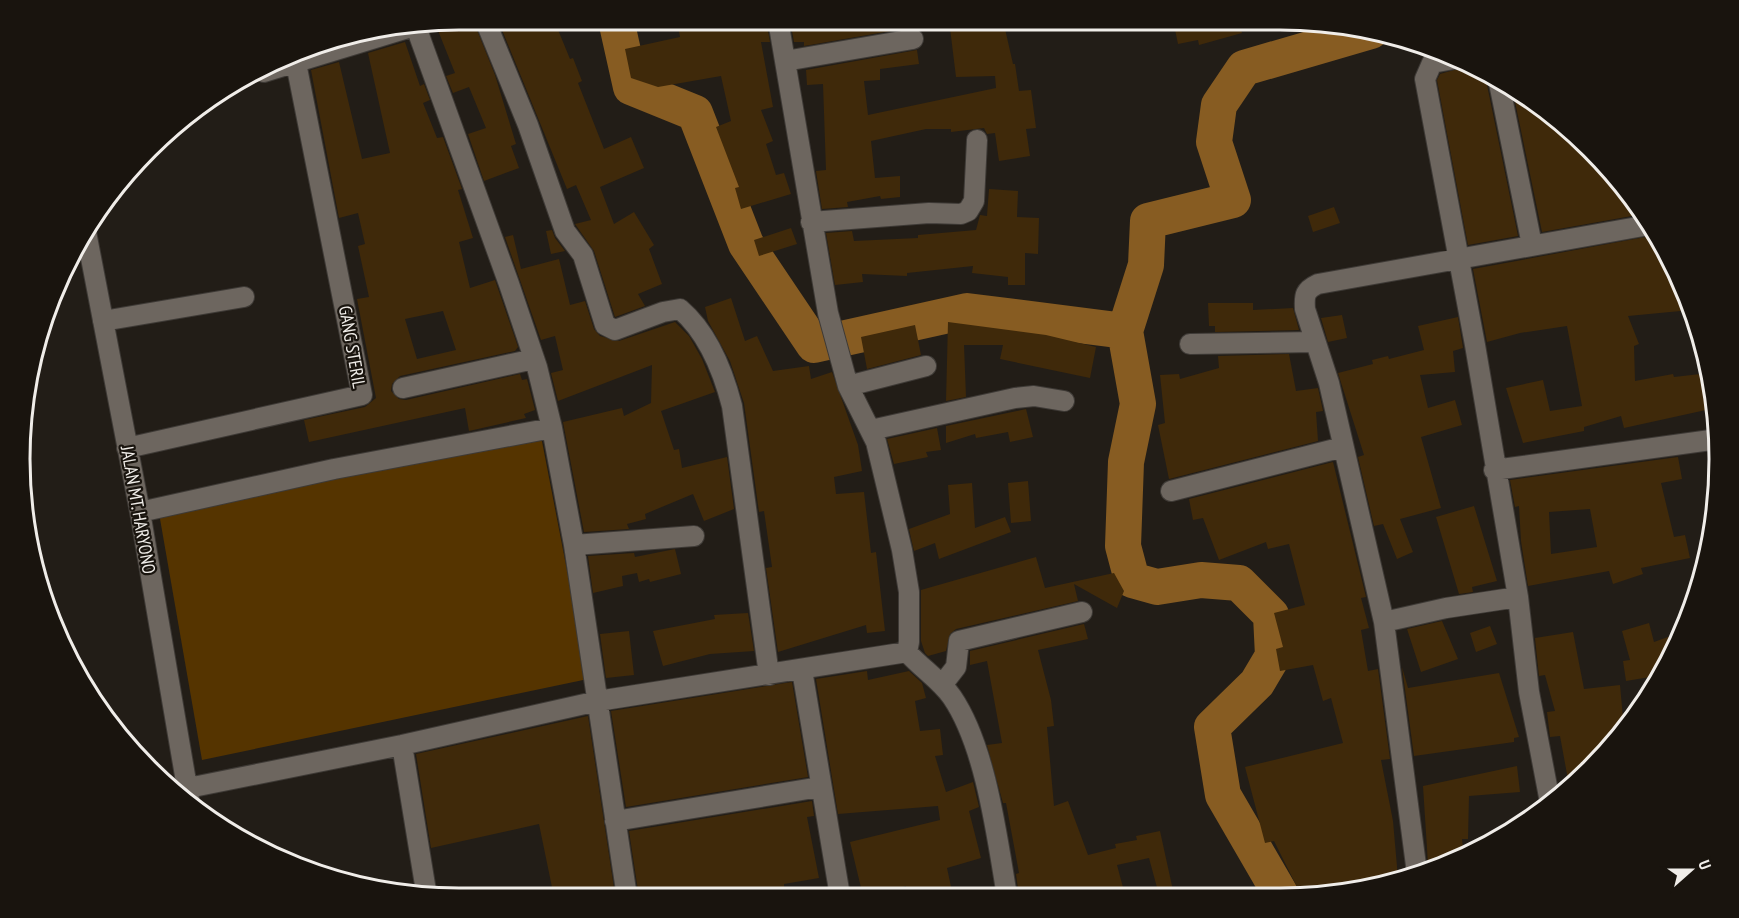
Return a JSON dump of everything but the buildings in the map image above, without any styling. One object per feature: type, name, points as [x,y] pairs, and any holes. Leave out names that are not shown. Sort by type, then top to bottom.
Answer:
[{"type":"street","points":[[489,30],[528,125],[566,231],[583,255],[605,325],[615,330],[663,312],[680,309],[703,337],[719,365],[732,406],[769,675]]},
{"type":"street","points":[[780,30],[828,312],[847,383],[871,430],[887,482],[903,550],[909,592],[907,652]]},
{"type":"street","points":[[418,32],[534,359],[552,428],[598,701],[626,888]]},
{"type":"street","points":[[293,64],[377,38]]},
{"type":"street","points":[[785,61],[913,39]]},
{"type":"street","points":[[1440,62],[1432,63],[1425,79],[1518,597],[1529,692],[1548,793]]},
{"type":"street","name":"GANG STERIL","points":[[127,448],[362,395],[296,63]]},
{"type":"street","points":[[1501,91],[1532,245]]},
{"type":"street","points":[[811,222],[929,213],[962,214],[968,211],[974,201],[977,140]]},
{"type":"street","points":[[1416,866],[1384,622],[1329,383],[1305,309],[1304,296],[1307,289],[1318,284],[1640,226]]},
{"type":"street","name":"JALAN MT. HARYONO","points":[[88,242],[140,512],[189,792]]},
{"type":"street","points":[[103,321],[244,297]]},
{"type":"street","points":[[1190,344],[1315,342]]},
{"type":"street","points":[[403,388],[534,359]]},
{"type":"street","points":[[847,383],[926,366]]},
{"type":"street","points":[[871,430],[1015,398],[1034,396],[1064,401]]},
{"type":"street","points":[[140,512],[334,469],[552,428]]},
{"type":"street","points":[[1494,470],[1708,440]]},
{"type":"street","points":[[1171,491],[1343,447]]},
{"type":"street","points":[[573,545],[694,536]]},
{"type":"street","points":[[1384,622],[1446,608],[1518,597]]},
{"type":"street","points":[[942,685],[956,668],[959,641],[1082,612]]},
{"type":"street","points":[[191,794],[598,701],[907,652]]},
{"type":"street","points":[[907,652],[952,697],[973,739],[1006,888]]},
{"type":"street","points":[[802,670],[839,888]]},
{"type":"street","points":[[402,745],[425,886]]},
{"type":"street","points":[[615,821],[820,788]]},
{"type":"shaded area","points":[[540,431],[588,679],[202,760],[159,513]]},
{"type":"waterway","points":[[618,30],[631,87],[695,113],[746,244],[814,345],[967,311],[1125,331]]},
{"type":"waterway","points":[[1277,888],[1223,795],[1212,727],[1257,683],[1273,656],[1271,615],[1239,583],[1201,580],[1157,587],[1132,580],[1123,546],[1126,462],[1138,404],[1125,331],[1146,265],[1148,221],[1233,200],[1214,142],[1219,105],[1244,68],[1353,36]]}]
